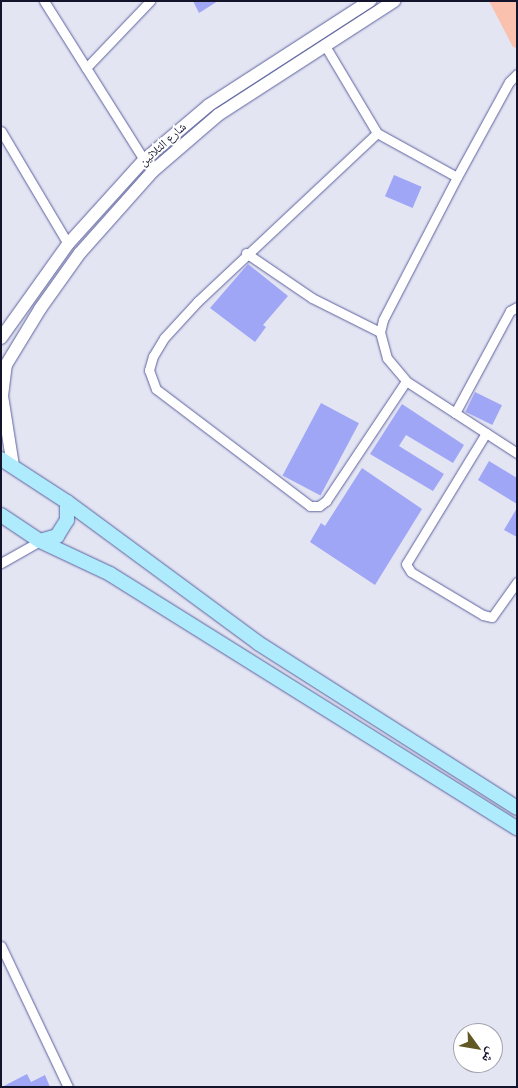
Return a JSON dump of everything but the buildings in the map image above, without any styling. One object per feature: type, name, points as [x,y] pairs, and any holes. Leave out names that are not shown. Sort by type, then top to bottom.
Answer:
[{"type":"main road","name":"شارع الثلاثين","points":[[1,338],[68,244],[98,207],[144,160],[209,105],[260,77],[370,1]]},
{"type":"main road","points":[[394,1],[324,44],[260,77],[184,143],[110,218],[54,288],[9,358],[2,396],[7,463],[67,502],[258,643],[517,808]]},
{"type":"main road","points":[[98,207],[110,218]]},
{"type":"main road","points":[[40,541],[57,536],[67,520],[67,502]]},
{"type":"main road","points":[[1,515],[40,541],[110,574],[517,828]]},
{"type":"street","points":[[44,1],[144,160]]},
{"type":"street","points":[[86,68],[114,35],[150,1]]},
{"type":"street","points":[[324,44],[377,133],[457,177]]},
{"type":"street","points":[[517,74],[509,82],[457,177],[383,320],[380,332],[387,358],[406,381],[517,453]]},
{"type":"street","points":[[1,131],[68,244]]},
{"type":"street","points":[[377,133],[246,253],[164,338],[153,356],[149,370],[156,389],[310,506],[319,506],[326,501],[406,381]]},
{"type":"street","points":[[246,253],[312,298],[380,332]]},
{"type":"street","points":[[455,413],[510,311],[517,307]]},
{"type":"street","points":[[486,433],[406,564],[411,572],[483,615],[492,617],[517,582]]},
{"type":"street","points":[[1,563],[40,541]]},
{"type":"street","points":[[1,946],[4,962],[68,1087]]},
{"type":"shaded area","points":[[489,1],[517,1],[517,48],[513,47]]}]
